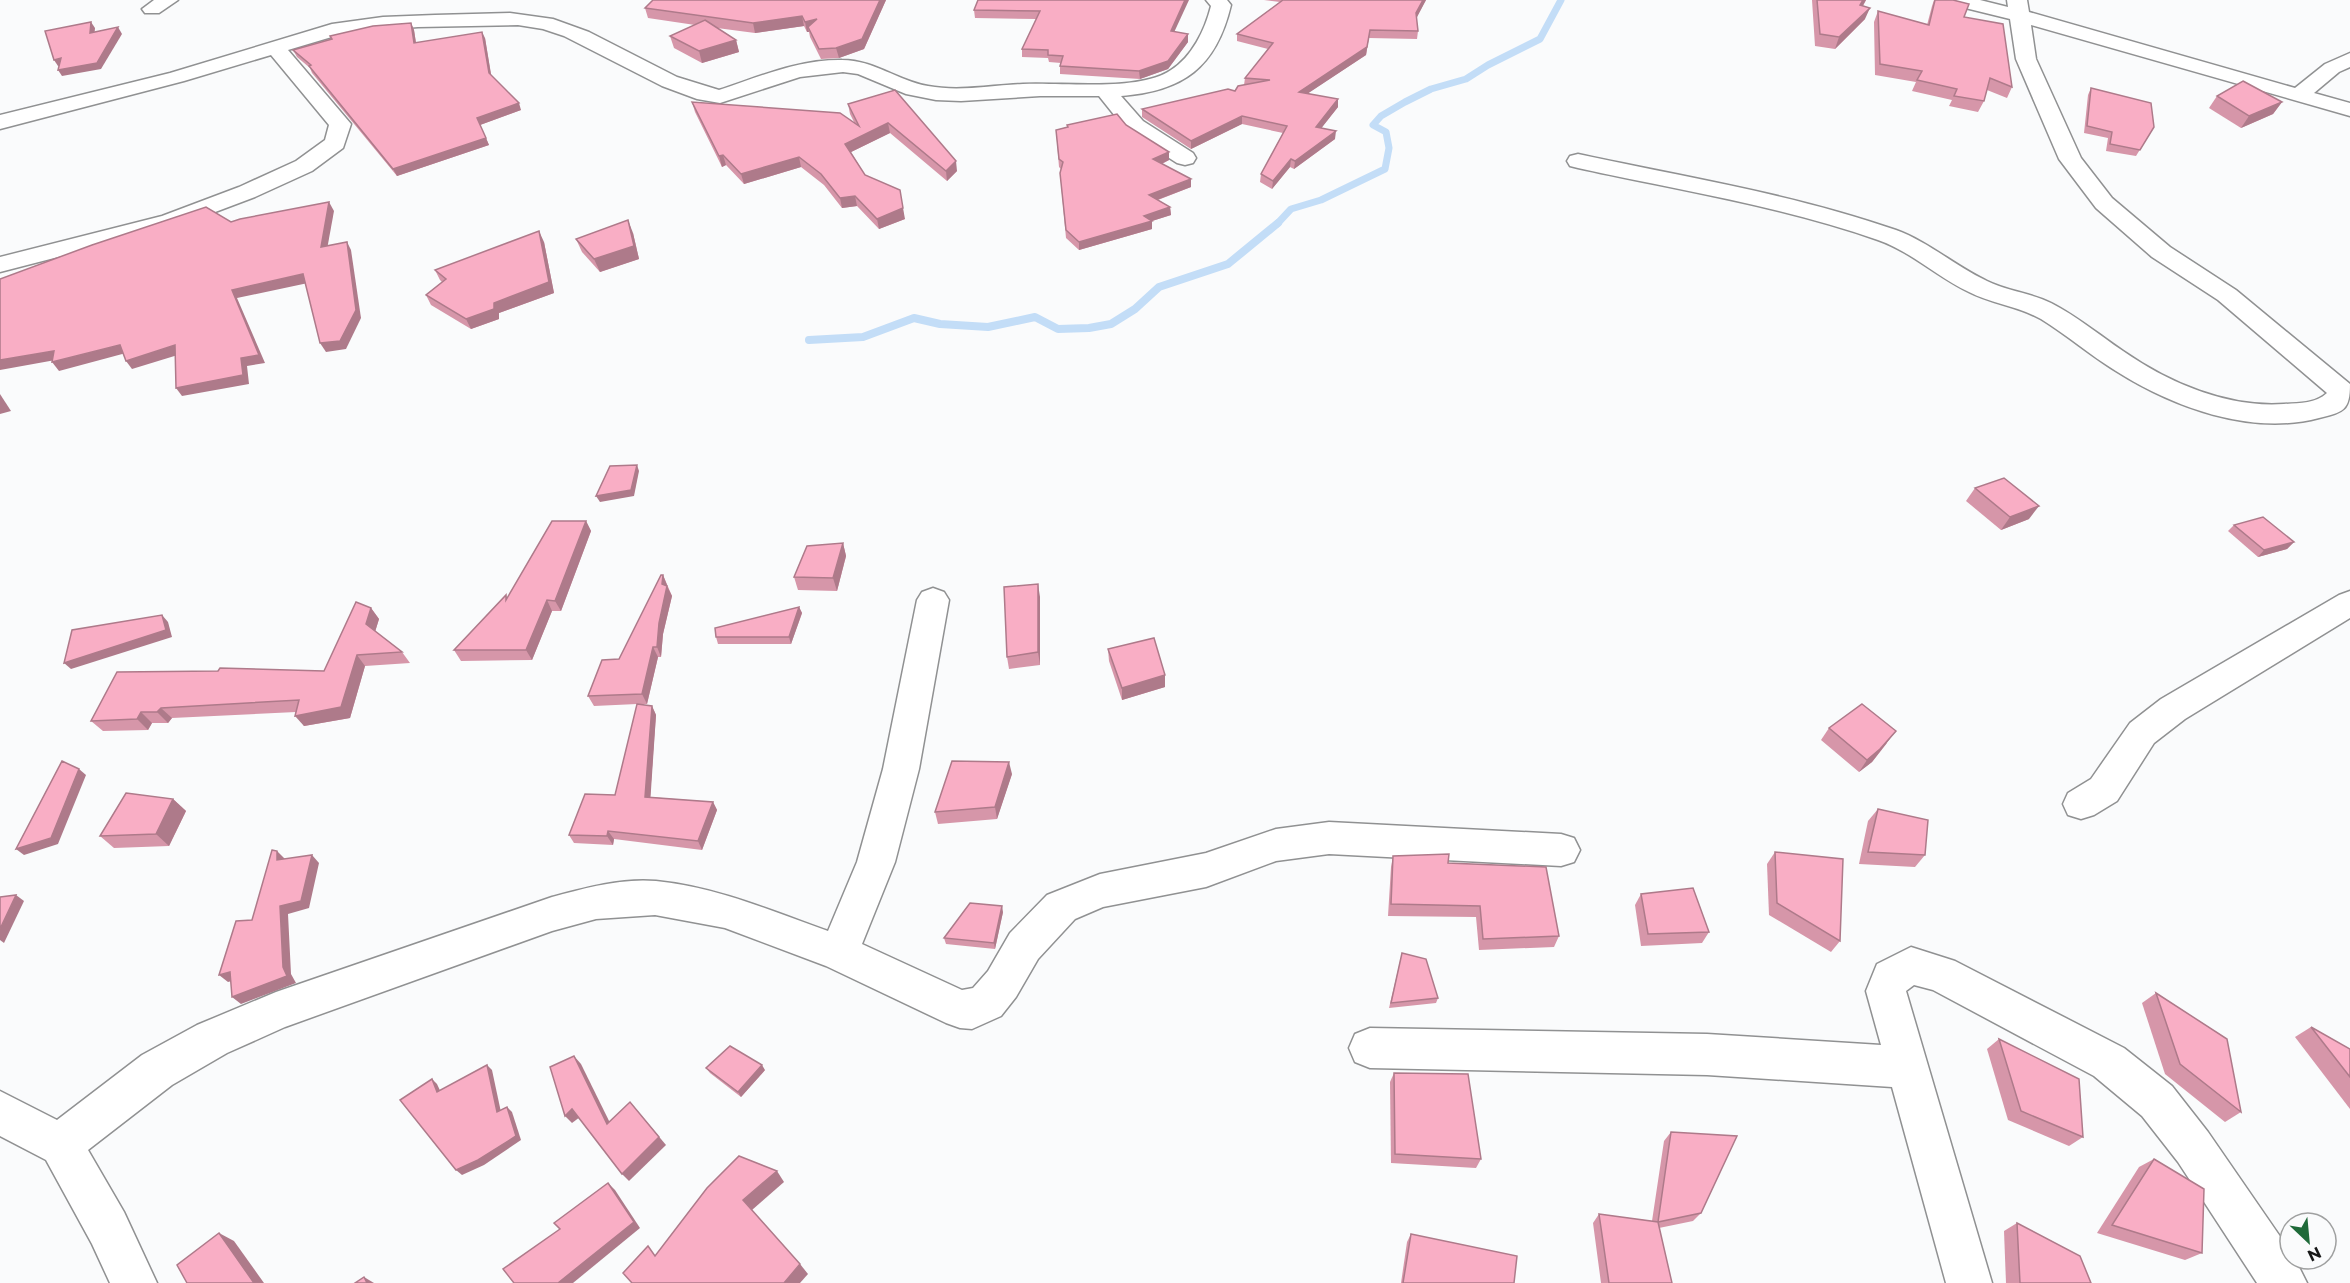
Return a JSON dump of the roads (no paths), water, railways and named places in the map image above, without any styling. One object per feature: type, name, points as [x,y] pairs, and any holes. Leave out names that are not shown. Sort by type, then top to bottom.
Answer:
[{"type":"street","points":[[0,122],[177,77],[302,37],[358,26],[446,20],[535,21],[581,36],[686,89],[707,97],[720,97],[796,73],[844,66],[866,69],[924,92],[950,95],[1153,86],[1180,74],[1200,51],[1218,22],[1221,5],[1216,0]]},
{"type":"street","points":[[1956,0],[2018,8],[2298,96],[2350,110]]},
{"type":"street","points":[[1578,161],[1830,217],[1890,236],[1915,247],[1975,286],[1994,295],[2040,309],[2126,366],[2165,386],[2230,408],[2262,414],[2305,412],[2322,408],[2339,398],[2340,390],[2227,295],[2161,252],[2104,203],[2070,159],[2043,99],[2026,59],[2018,8]]},
{"type":"street","points":[[0,265],[170,221],[247,192],[304,166],[335,143],[340,124],[274,46]]},
{"type":"street","points":[[2298,96],[2332,68],[2350,59]]},
{"type":"street","points":[[1104,89],[1135,126],[1185,158]]},
{"type":"street","points":[[839,953],[876,862],[901,769],[933,600]]},
{"type":"street","points":[[2081,804],[2104,789],[2142,733],[2173,709],[2350,603]]},
{"type":"street","points":[[61,1145],[99,1113],[157,1070],[212,1039],[276,1011],[552,914],[596,902],[655,898],[725,911],[839,953],[960,1009],[972,1010],[987,1002],[1002,984],[1024,946],[1061,907],[1100,891],[1206,870],[1276,845],[1329,838],[1562,850]]},
{"type":"street","points":[[1969,1283],[1886,991],[1891,976],[1911,966],[1941,974],[2109,1062],[2157,1101],[2193,1147],[2284,1283]]},
{"type":"street","points":[[1370,1048],[1680,1054],[1843,1061],[1908,1068]]},
{"type":"street","points":[[0,1113],[61,1145],[108,1228],[134,1283]]},
{"type":"waterway","points":[[1278,223],[1291,209],[1321,200],[1385,169],[1389,148],[1386,132],[1373,125],[1381,116],[1431,89],[1466,79],[1488,65],[1540,39],[1561,0]]},
{"type":"waterway","points":[[809,340],[863,337],[914,318],[940,324],[988,327],[1035,317],[1058,329],[1089,328],[1111,324],[1135,309],[1159,287],[1228,264],[1278,223]]}]
